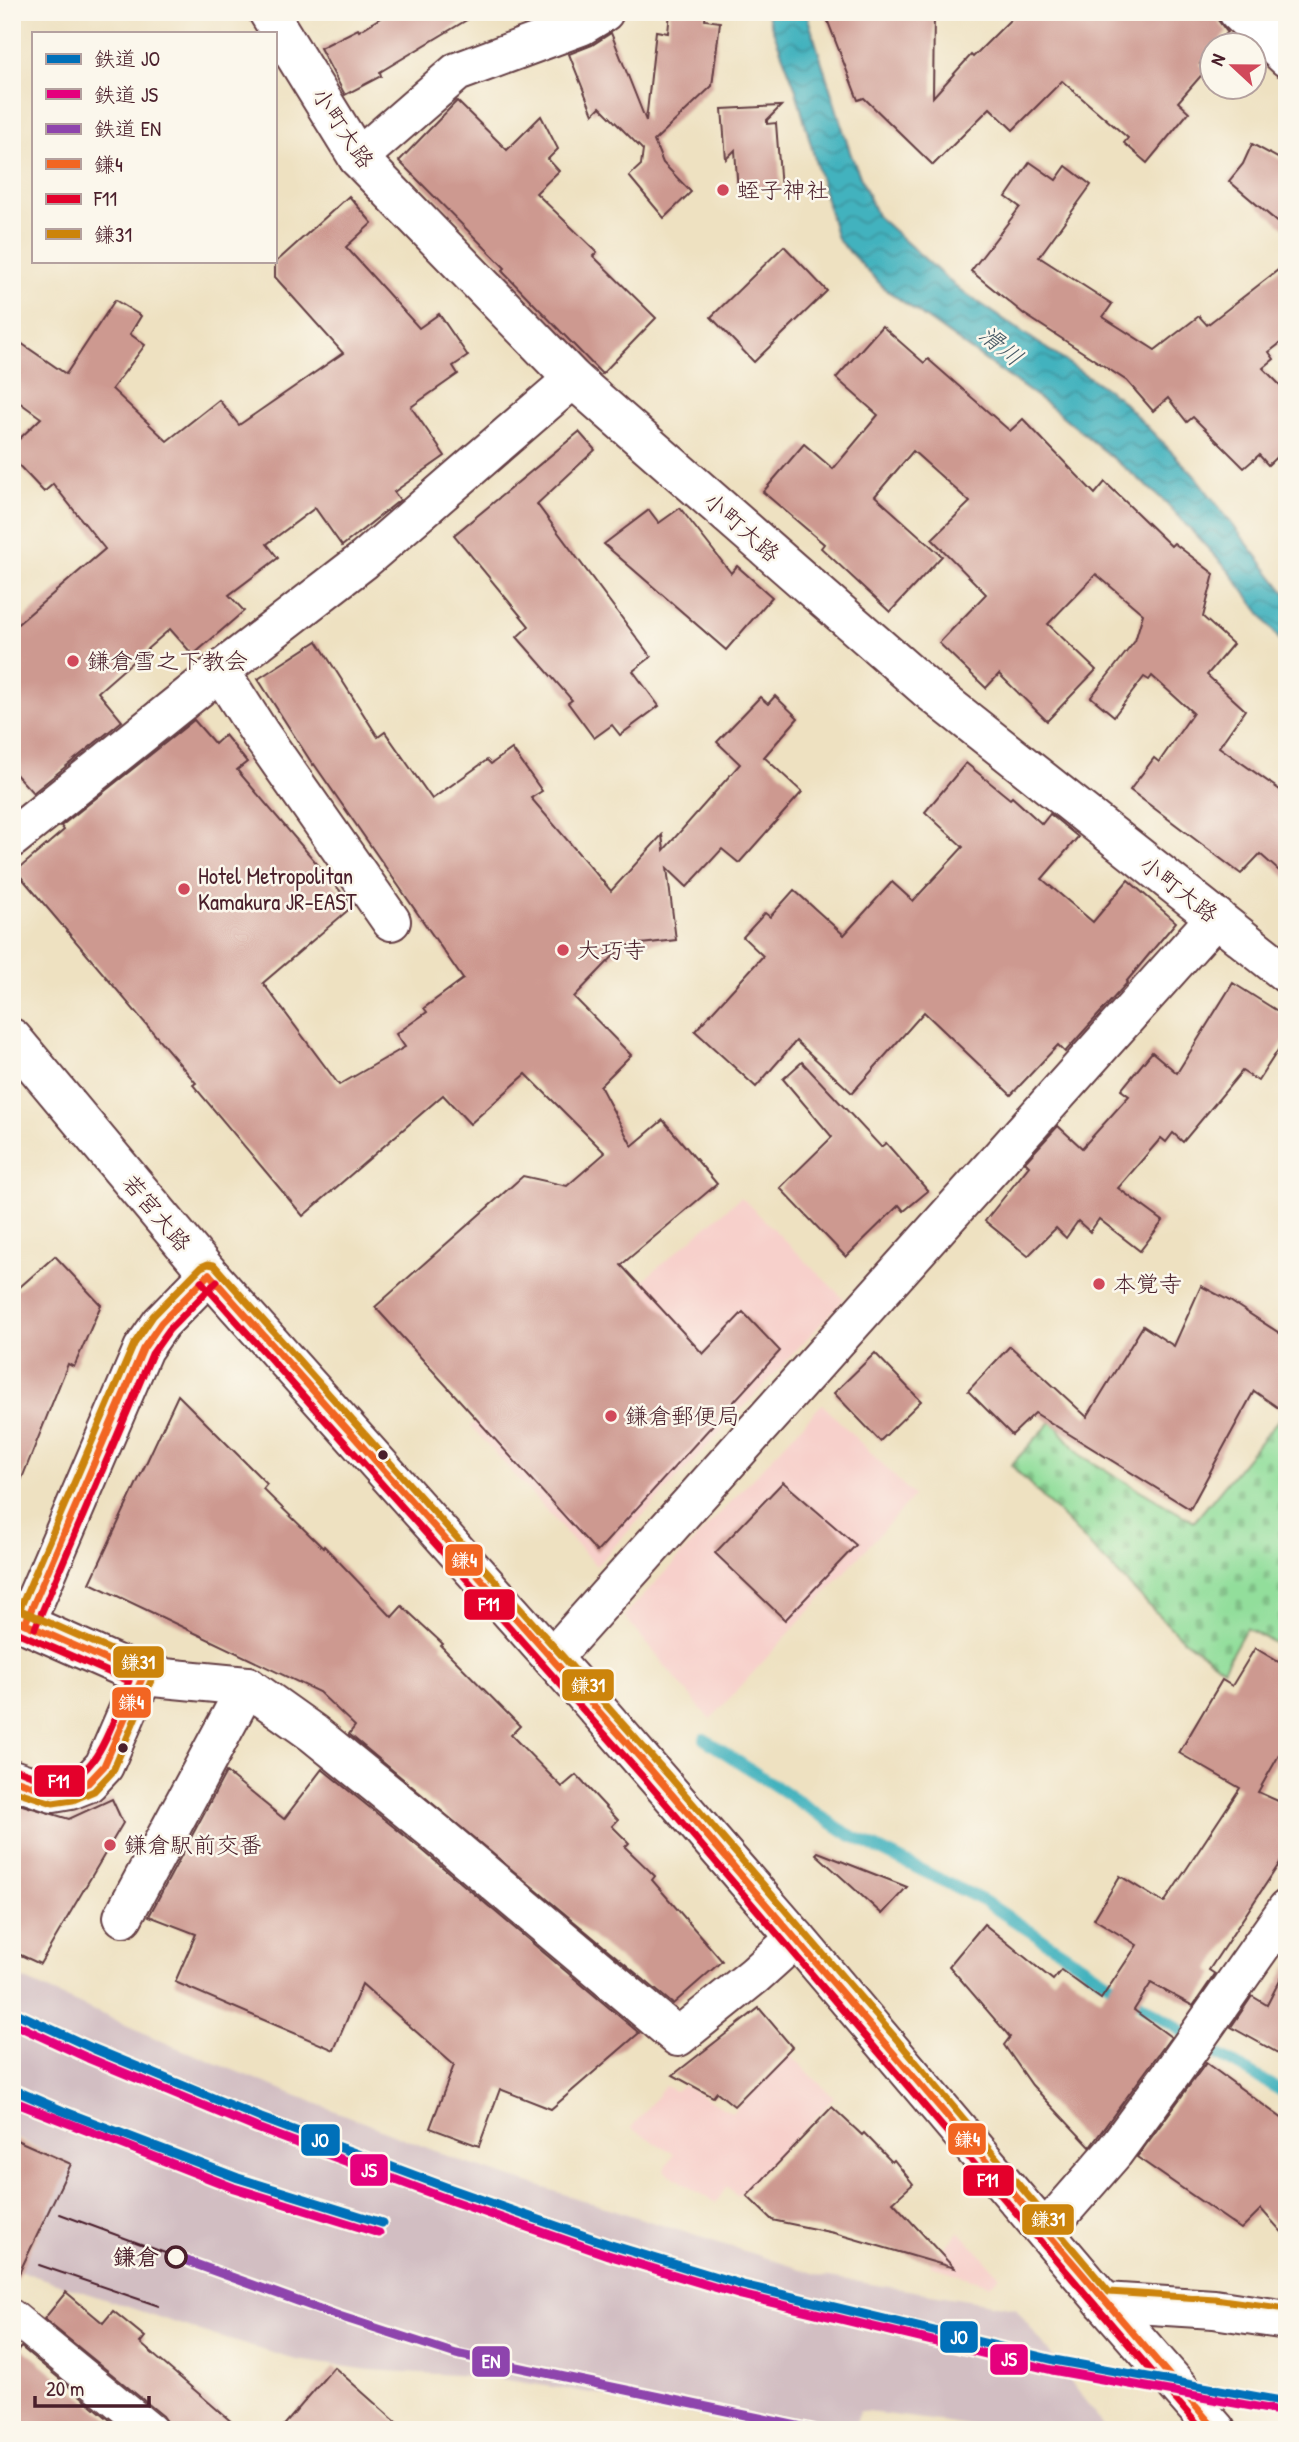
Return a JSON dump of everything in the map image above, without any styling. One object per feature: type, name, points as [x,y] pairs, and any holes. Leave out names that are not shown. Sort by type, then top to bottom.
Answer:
[{"type":"street","name":"小町大路","points":[[268,12],[358,158],[573,379],[926,688],[1287,974]]},
{"type":"street","points":[[358,158],[457,72],[581,26],[604,12]]},
{"type":"street","points":[[1238,12],[1287,58]]},
{"type":"street","points":[[12,838],[364,559],[573,379]]},
{"type":"street","points":[[220,671],[261,735],[391,921]]},
{"type":"street","points":[[552,1658],[1216,917]]},
{"type":"street","name":"若宮大路","points":[[12,1038],[209,1275],[552,1658],[796,1938],[1216,2430]]},
{"type":"street","points":[[209,1275],[161,1323],[143,1349],[19,1621],[143,1676],[247,1686],[313,1733],[435,1832],[678,2037],[796,1938]]},
{"type":"street","points":[[12,1779],[53,1793],[88,1783],[104,1766],[143,1676]]},
{"type":"street","points":[[123,1917],[247,1686]]},
{"type":"street","points":[[1045,2231],[1114,2152],[1287,1909]]},
{"type":"street","points":[[1104,2302],[1214,2309],[1287,2320]]},
{"type":"street","points":[[12,2316],[151,2430]]},
{"type":"shaded area","name":"鎌倉郵便局","points":[[741,1197],[844,1299],[596,1566],[471,1426]]},
{"type":"shaded area","points":[[822,1404],[914,1496],[710,1720],[624,1616]]},
{"type":"shaded area","points":[[12,1974],[173,2046],[465,2163],[823,2276],[1016,2308],[1107,2430],[1011,2430],[860,2411],[855,2425],[869,2430],[768,2430],[623,2398],[488,2377],[369,2370],[296,2360],[17,2270],[32,2247],[71,2164],[12,2136]]},
{"type":"shaded area","points":[[790,2054],[834,2098],[737,2197],[727,2186],[716,2203],[687,2186],[664,2170],[674,2154],[631,2128],[665,2086],[675,2091],[683,2085],[732,2113]]},
{"type":"shaded area","points":[[959,2231],[1000,2276],[990,2285],[930,2265]]},
{"type":"green space","points":[[1287,1409],[1287,1645],[1284,1648],[1246,1628],[1223,1669],[1177,1634],[1011,1465],[1052,1421],[1082,1456],[1194,1522]]},
{"type":"water","name":"滑川","points":[[766,12],[806,12],[851,155],[877,216],[956,287],[1118,397],[1194,475],[1287,595],[1287,650],[1230,572],[1161,498],[1054,409],[885,289],[837,239],[795,87]]},
{"type":"building","points":[[390,12],[480,12],[380,72],[381,76],[345,95],[320,48],[358,29],[359,31]]},
{"type":"building","points":[[670,12],[706,12],[705,20],[720,22],[712,86],[654,141],[663,163],[691,192],[664,218],[629,176],[641,165],[643,150],[600,107],[593,114],[569,54],[592,45],[611,33],[646,121],[656,31],[668,33]]},
{"type":"building","points":[[844,12],[934,12],[933,97],[971,55],[973,57],[1018,12],[1217,12],[1217,19],[1227,32],[1198,32],[1198,79],[1178,102],[1189,112],[1147,163],[1124,143],[1128,138],[1062,81],[1013,130],[990,108],[933,165],[864,98],[858,100],[827,19]]},
{"type":"building","points":[[457,101],[507,150],[541,116],[558,149],[548,159],[559,171],[536,193],[597,252],[593,256],[656,318],[602,374],[502,271],[505,268],[399,161]]},
{"type":"building","name":"蛭子神社","points":[[781,106],[767,120],[767,124],[776,123],[781,189],[738,192],[735,150],[726,159],[722,109]]},
{"type":"building","points":[[1252,144],[1287,163],[1287,230],[1229,181],[1243,164]]},
{"type":"building","points":[[1030,162],[1056,180],[1066,166],[1091,185],[1039,257],[1112,304],[1103,317],[1155,350],[1199,316],[1207,325],[1287,263],[1287,338],[1269,352],[1274,359],[1263,368],[1287,392],[1287,447],[1268,465],[1259,455],[1244,468],[1193,417],[1187,422],[1168,398],[1153,411],[1127,381],[1024,314],[971,271],[1020,207],[1006,197]]},
{"type":"building","points":[[349,196],[372,223],[346,247],[419,328],[439,314],[468,356],[453,366],[458,374],[411,407],[445,456],[394,492],[400,500],[342,546],[315,508],[267,544],[278,558],[229,595],[244,611],[193,655],[170,629],[98,692],[122,721],[33,793],[12,770],[12,629],[105,549],[53,484],[44,492],[12,458],[12,446],[41,418],[12,397],[12,337],[66,374],[115,300],[141,316],[130,334],[145,345],[112,389],[167,441],[219,400],[239,425],[343,353],[275,277],[275,263]]},
{"type":"building","points":[[784,246],[827,291],[754,362],[711,317]]},
{"type":"building","points":[[882,326],[924,363],[928,359],[1010,431],[1023,419],[1095,494],[1105,482],[1171,546],[1174,543],[1214,574],[1203,617],[1233,644],[1207,675],[1245,710],[1219,747],[1287,795],[1287,878],[1260,854],[1241,874],[1130,790],[1154,758],[1159,762],[1193,713],[1152,676],[1149,680],[1144,677],[1114,716],[1091,697],[1135,641],[1143,614],[1096,574],[1048,624],[1096,670],[1047,721],[999,674],[986,688],[939,643],[986,594],[932,539],[970,502],[913,451],[875,496],[942,556],[890,612],[821,548],[824,544],[763,492],[804,444],[833,469],[878,415],[836,378]]},
{"type":"building","points":[[579,432],[595,450],[537,504],[651,657],[633,671],[659,706],[620,735],[612,725],[594,738],[568,703],[572,700],[517,637],[529,626],[454,535]]},
{"type":"building","points":[[680,508],[731,573],[737,566],[772,597],[726,650],[604,544],[649,510],[659,523]]},
{"type":"building","points":[[317,641],[378,737],[385,732],[432,799],[487,760],[491,764],[512,749],[542,791],[531,798],[611,891],[662,835],[664,850],[740,764],[717,742],[760,697],[768,704],[775,696],[798,718],[764,757],[802,792],[739,863],[722,849],[687,887],[667,868],[676,940],[623,946],[574,997],[631,1055],[600,1086],[632,1146],[663,1120],[717,1184],[621,1265],[703,1354],[743,1312],[780,1351],[597,1552],[375,1307],[523,1176],[567,1186],[605,1153],[526,1074],[470,1124],[443,1095],[303,1216],[193,1085],[196,1083],[16,871],[64,830],[61,826],[194,720],[215,744],[225,735],[247,762],[237,770],[353,906],[263,983],[339,1085],[405,1047],[396,1034],[427,1012],[424,1008],[463,979],[313,765],[258,679]]},
{"type":"building","points":[[966,763],[1010,799],[1012,797],[1042,824],[1050,814],[1078,837],[1042,879],[1093,922],[1128,880],[1176,922],[1127,983],[1065,1052],[1058,1045],[1011,1095],[924,1012],[852,1093],[796,1041],[756,1087],[695,1031],[763,956],[743,937],[765,913],[770,917],[794,890],[844,935],[892,882],[913,901],[963,847],[925,812]]},
{"type":"building","points":[[1233,983],[1287,1017],[1287,1036],[1258,1081],[1242,1071],[1183,1142],[1173,1133],[1166,1142],[1161,1138],[1118,1188],[1163,1221],[1140,1251],[1099,1219],[1090,1232],[1078,1221],[1066,1238],[1056,1228],[1028,1256],[985,1221],[1029,1166],[1025,1162],[1058,1126],[1082,1148],[1129,1096],[1121,1090],[1152,1052],[1177,1073]]},
{"type":"building","points":[[802,1062],[881,1147],[886,1143],[928,1191],[904,1211],[899,1205],[846,1257],[780,1188],[832,1137],[783,1079]]},
{"type":"building","points":[[55,1256],[101,1305],[74,1367],[68,1364],[14,1498],[12,1294]]},
{"type":"building","points":[[1201,1286],[1230,1301],[1287,1338],[1287,1414],[1254,1391],[1190,1509],[1035,1413],[1012,1435],[968,1391],[1010,1346],[1087,1417],[1143,1326],[1174,1346]]},
{"type":"building","points":[[875,1353],[921,1401],[880,1441],[834,1393]]},
{"type":"building","points":[[178,1395],[267,1484],[263,1489],[323,1548],[324,1546],[392,1617],[402,1606],[443,1644],[441,1646],[520,1726],[511,1735],[562,1787],[576,1775],[618,1820],[612,1826],[629,1843],[625,1847],[655,1876],[652,1880],[722,1961],[673,2004],[349,1734],[355,1726],[319,1692],[90,1583]]},
{"type":"building","points":[[783,1482],[856,1545],[785,1620],[715,1553]]},
{"type":"building","points":[[1255,1648],[1287,1667],[1287,1741],[1258,1792],[1287,1805],[1287,1852],[1209,1970],[1215,1974],[1193,2006],[1151,1983],[1134,2010],[1171,2037],[1090,2147],[1032,2085],[1004,2045],[1010,2037],[949,1966],[984,1924],[1053,1980],[1061,1970],[1101,1999],[1137,1945],[1094,1919],[1120,1876],[1164,1903],[1240,1788],[1179,1753],[1222,1680],[1232,1686]]},
{"type":"building","points":[[322,1769],[639,2033],[551,2109],[500,2089],[479,2146],[430,2128],[454,2065],[362,1984],[334,2050],[175,1982],[196,1934],[149,1916],[226,1772],[284,1819]]},
{"type":"building","points":[[112,1799],[123,1823],[40,1964],[12,1951],[12,1802],[69,1819]]},
{"type":"building","points":[[818,1852],[907,1887],[882,1914],[816,1854]]},
{"type":"building","points":[[1287,1966],[1287,2058],[1231,2027],[1252,1996],[1267,2005]]},
{"type":"building","points":[[759,2008],[792,2047],[734,2106],[717,2092],[713,2097],[673,2075]]},
{"type":"building","points":[[1206,2063],[1287,2122],[1287,2238],[1261,2209],[1241,2229],[1137,2157]]},
{"type":"building","points":[[832,2107],[862,2135],[864,2133],[892,2162],[894,2160],[913,2184],[893,2202],[954,2268],[834,2233],[772,2220],[747,2196]]},
{"type":"building","points":[[12,2138],[71,2164],[12,2288]]},
{"type":"building","points":[[66,2292],[103,2323],[113,2311],[145,2337],[140,2343],[241,2430],[169,2430],[163,2416],[44,2319]]},
{"type":"building","points":[[21,2347],[122,2430],[12,2430],[12,2358]]},
{"type":"building","points":[[334,2367],[405,2430],[280,2430]]},
{"type":"waterway","points":[[704,1739],[848,1834],[984,1901],[1214,2052],[1287,2094]]},
{"type":"tram line","points":[[60,2214],[176,2257]]},
{"type":"tram line","points":[[39,2265],[159,2306]]},
{"type":"rail line","name":"JO","points":[[12,2011],[92,2048],[261,2118],[611,2245],[743,2285],[1054,2360],[1287,2402]]},
{"type":"rail line","name":"JS","points":[[12,2023],[88,2058],[257,2128],[447,2199],[608,2255],[741,2295],[1052,2370],[1285,2412]]},
{"type":"rail line","name":"JO","points":[[12,2089],[238,2178],[382,2223]]},
{"type":"rail line","name":"JS","points":[[12,2101],[234,2188],[379,2233]]},
{"type":"rail line","name":"EN","points":[[176,2257],[339,2316],[456,2354],[816,2430]]},
{"type":"transit line","name":"鎌31","points":[[15,1620],[134,1344],[153,1316],[201,1267],[214,1265],[670,1777],[893,2035],[1109,2292],[1215,2299],[1287,2309]]},
{"type":"transit line","name":"鎌4","points":[[209,1274],[651,1770],[1216,2430]]},
{"type":"transit line","name":"鎌4","points":[[25,1624],[143,1349],[161,1323],[209,1274]]},
{"type":"transit line","name":"F11","points":[[201,1281],[643,1777],[1202,2430]]},
{"type":"transit line","name":"F11","points":[[35,1628],[152,1354],[169,1330],[217,1281]]},
{"type":"transit line","name":"鎌31","points":[[12,1790],[53,1803],[73,1800],[94,1791],[113,1771],[153,1676],[152,1670],[147,1666],[16,1608]]},
{"type":"transit line","name":"鎌4","points":[[12,1618],[143,1676],[104,1766],[88,1783],[53,1793],[12,1779]]},
{"type":"transit line","name":"F11","points":[[12,1630],[129,1681],[111,1729],[81,1774],[67,1781],[52,1781],[15,1769]]},
{"type":"place","name":"蛭子神社","points":[[723,190]]},
{"type":"place","name":"鎌倉雪之下教会","points":[[73,661]]},
{"type":"place","name":"Hotel Metropolitan Kamakura JR-EAST","points":[[184,889]]},
{"type":"place","name":"大巧寺","points":[[563,950]]},
{"type":"place","name":"本覚寺","points":[[1099,1284]]},
{"type":"place","name":"鎌倉郵便局","points":[[611,1416]]},
{"type":"place","name":"鎌倉駅前交番","points":[[110,1845]]},
{"type":"place","name":"鎌倉","points":[[176,2257]]}]
